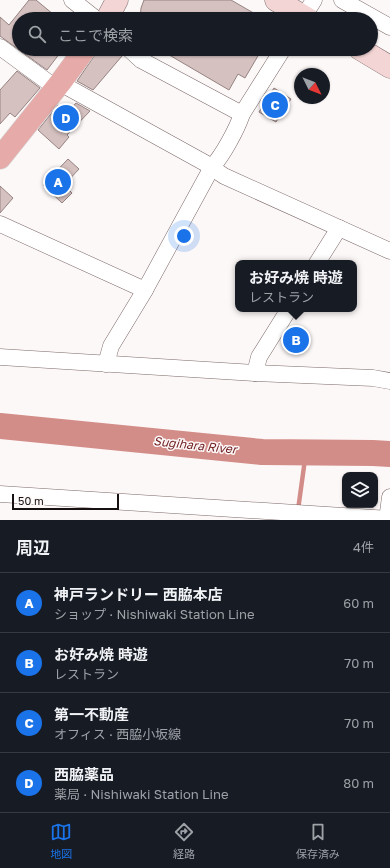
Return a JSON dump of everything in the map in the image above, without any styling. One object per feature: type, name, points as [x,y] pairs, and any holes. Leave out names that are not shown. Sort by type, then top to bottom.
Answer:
[{"type":"main road","points":[[3,148],[58,86],[81,56]]},
{"type":"street","points":[[72,0],[87,12]]},
{"type":"street","points":[[111,12],[117,0]]},
{"type":"street","points":[[276,0],[303,12]]},
{"type":"street","points":[[342,0],[362,5],[371,12]]},
{"type":"street","points":[[378,18],[390,27]]},
{"type":"street","points":[[0,47],[12,55]]},
{"type":"street","points":[[13,56],[58,86],[212,167],[224,176],[390,251]]},
{"type":"street","points":[[137,56],[141,60],[242,114]]},
{"type":"street","points":[[106,364],[111,346],[145,290],[212,167],[239,123],[242,114],[279,56]]},
{"type":"street","points":[[372,56],[390,67]]},
{"type":"street","points":[[0,224],[145,290]]},
{"type":"street","points":[[319,260],[339,228]]},
{"type":"street","points":[[255,374],[259,356],[287,312]]},
{"type":"street","points":[[0,358],[255,374],[372,378],[390,381]]},
{"type":"street","points":[[0,494],[297,513],[388,513]]},
{"type":"building","points":[[29,0],[36,0],[51,12],[19,12]]},
{"type":"building","points":[[144,0],[231,0],[252,12],[141,12]]},
{"type":"building","points":[[0,17],[9,25],[12,21],[12,45],[0,36]]},
{"type":"building","points":[[28,56],[58,56],[47,70]]},
{"type":"building","points":[[94,56],[122,56],[93,90],[77,81]]},
{"type":"building","points":[[171,56],[258,56],[245,78],[238,74],[229,90]]},
{"type":"building","points":[[17,71],[40,88],[15,117],[10,113],[0,124],[0,90]]},
{"type":"building","points":[[274,88],[291,99],[276,122],[259,112]]},
{"type":"building","points":[[76,103],[90,111],[67,135],[69,137],[59,149],[38,130],[58,105],[67,113]]},
{"type":"building","points":[[68,159],[79,169],[64,185],[72,193],[62,203],[43,185]]},
{"type":"building","points":[[0,186],[13,198],[0,213]]},
{"type":"waterway","name":"Sugihara River","points":[[0,426],[262,452],[390,454]]},
{"type":"waterway","points":[[298,510],[306,452]]},
{"type":"place","name":"第一不動産","points":[[275,105]]},
{"type":"place","name":"西脇薬品","points":[[66,118]]},
{"type":"place","name":"神戸ランドリー 西脇本店","points":[[58,182]]},
{"type":"place","name":"お好み焼 時遊","points":[[296,340]]}]
